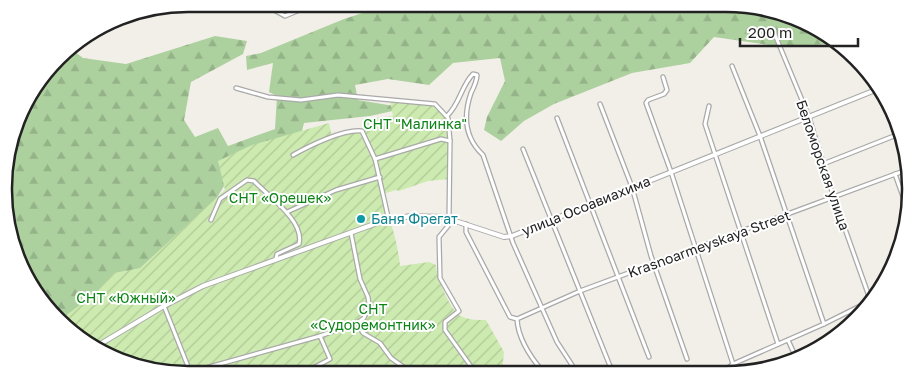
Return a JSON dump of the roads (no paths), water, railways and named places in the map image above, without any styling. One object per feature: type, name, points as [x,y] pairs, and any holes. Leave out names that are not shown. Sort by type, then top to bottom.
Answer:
[{"type":"street","points":[[279,13],[285,16],[293,13]]},
{"type":"street","name":"Беломорская улица","points":[[773,30],[809,117],[834,198],[869,292]]},
{"type":"street","points":[[732,66],[760,136],[824,324]]},
{"type":"street","points":[[447,116],[458,102],[469,78],[473,74],[477,75],[470,96],[466,127],[474,147],[483,155],[512,236],[557,342],[572,365]]},
{"type":"street","points":[[663,77],[667,90],[664,94],[648,100],[646,103],[671,172],[733,364],[857,308]]},
{"type":"street","points":[[236,88],[268,97],[302,100],[338,95],[390,101],[428,102],[435,104],[447,116],[450,141],[449,218],[448,226],[440,237],[440,278],[459,311],[445,322],[445,330],[470,365]]},
{"type":"street","name":"улица Осоавиахима","points":[[102,343],[164,306],[203,286],[276,258],[351,233],[389,221],[428,215],[449,218],[504,237],[512,236],[873,91]]},
{"type":"street","points":[[600,104],[632,188],[654,265],[687,359]]},
{"type":"street","points":[[709,106],[705,124],[778,344]]},
{"type":"street","points":[[557,118],[649,357]]},
{"type":"street","points":[[293,155],[331,138],[356,130],[364,133],[380,177],[389,221]]},
{"type":"street","points":[[823,164],[894,136]]},
{"type":"street","points":[[375,160],[441,139],[450,141]]},
{"type":"street","points":[[523,150],[610,366]]},
{"type":"street","name":"Krasnoarmeyskaya Street","points":[[517,319],[580,292],[901,171]]},
{"type":"street","points":[[895,174],[902,194]]},
{"type":"street","points":[[287,212],[336,190],[380,177]]},
{"type":"street","points":[[211,220],[220,199],[250,179],[287,212],[296,226],[300,239],[299,244],[277,254],[276,258]]},
{"type":"street","points":[[466,224],[466,232],[510,317],[517,319],[518,330],[523,342],[539,366]]},
{"type":"street","points":[[213,366],[320,336],[357,323],[366,315],[368,297],[360,279],[351,233]]},
{"type":"street","points":[[164,306],[188,366]]},
{"type":"street","points":[[357,323],[363,333],[380,344],[391,358],[402,366]]},
{"type":"street","points":[[316,366],[330,358],[320,336]]},
{"type":"street","points":[[788,340],[793,352]]},
{"type":"place","name":"Баня Фрегат","points":[[361,219]]},
{"type":"park label","name":"СНТ \"Малинка\"","points":[[415,124]]},
{"type":"park label","name":"СНТ «Орешек»","points":[[280,198]]},
{"type":"park label","name":"СНТ «Южный»","points":[[126,298]]},
{"type":"park label","name":"СНТ «Судоремонтник»","points":[[373,318]]}]
